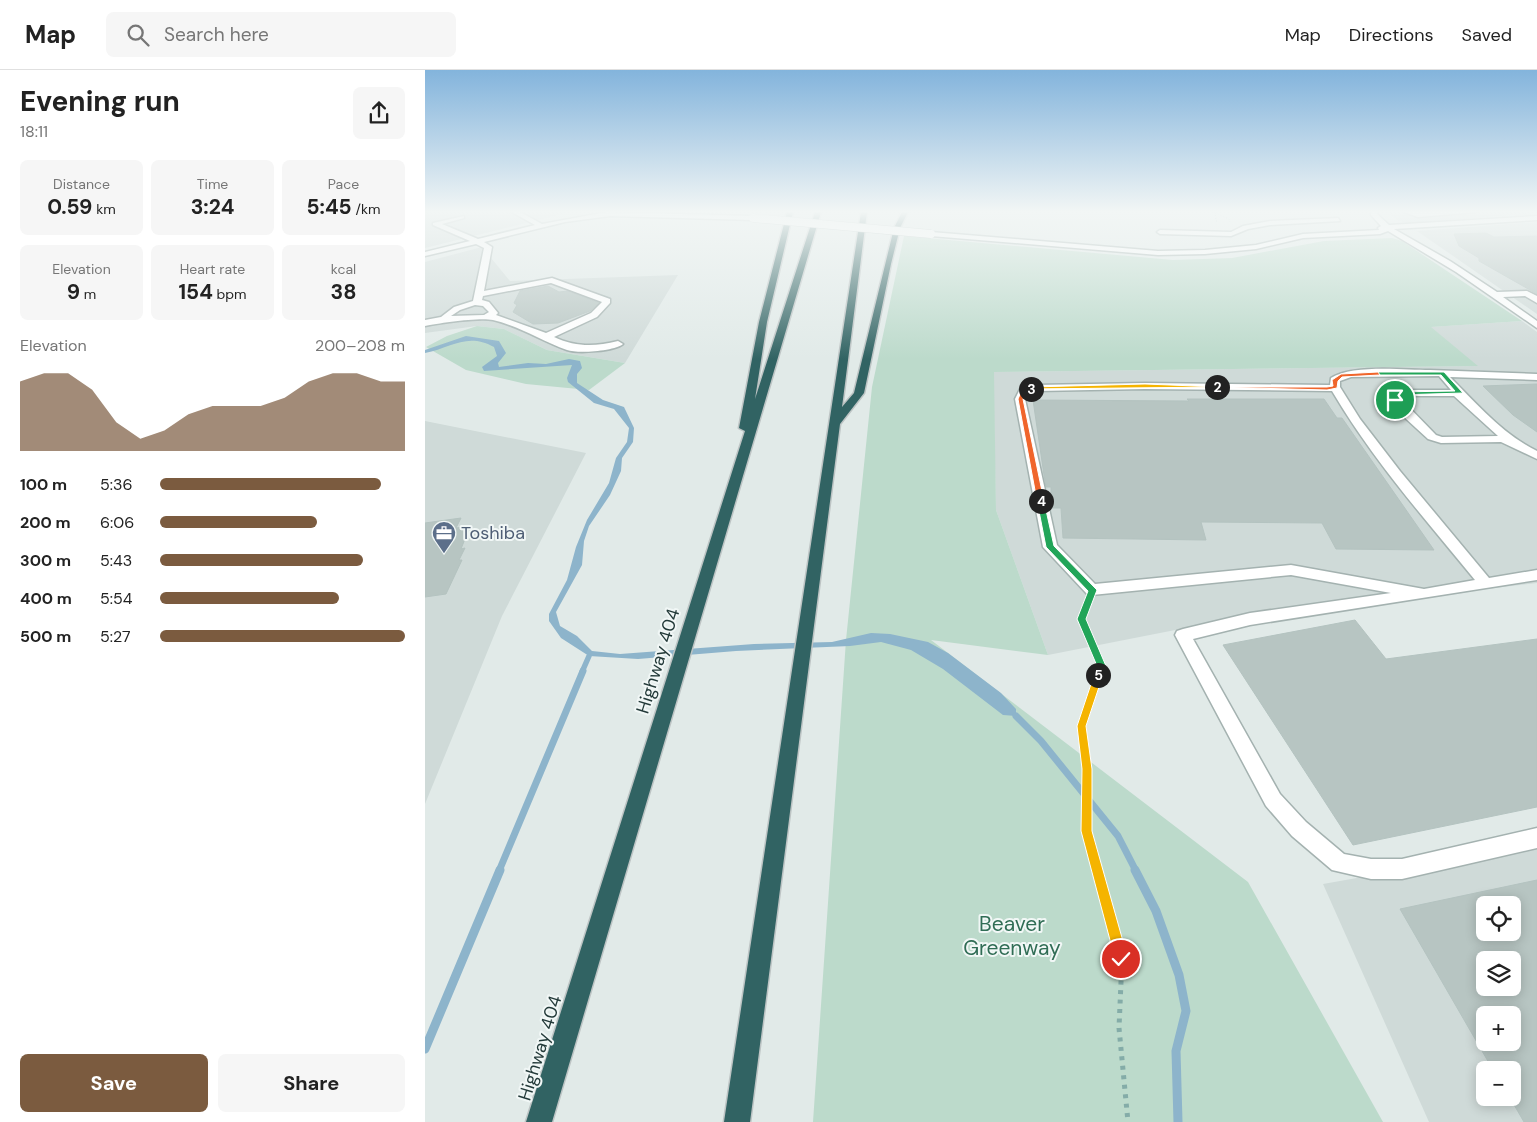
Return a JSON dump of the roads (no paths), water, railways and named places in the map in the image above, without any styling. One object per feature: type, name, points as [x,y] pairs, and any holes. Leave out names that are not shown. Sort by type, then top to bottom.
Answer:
[{"type":"highway","points":[[734,491],[763,322],[779,261]]},
{"type":"highway","name":"Highway 404","points":[[539,1122],[803,261]]},
{"type":"highway","points":[[737,1122],[857,261]]},
{"type":"highway","points":[[835,423],[859,393],[888,261]]},
{"type":"street","points":[[477,304],[485,261]]},
{"type":"street","points":[[1443,261],[1537,325]]},
{"type":"street","points":[[479,294],[553,280],[607,302],[594,315],[546,337]]},
{"type":"street","points":[[571,288],[585,284]]},
{"type":"street","points":[[1527,293],[1537,300]]},
{"type":"street","points":[[1494,295],[1537,293]]},
{"type":"street","points":[[425,318],[446,317],[462,320],[494,314],[487,305],[477,304],[464,306],[446,317],[425,323]]},
{"type":"street","points":[[489,316],[529,329],[571,348],[609,347],[617,344]]},
{"type":"street","points":[[1485,583],[1396,474],[1355,420],[1335,387],[1335,380],[1341,376],[1351,374],[1537,377]]},
{"type":"street","points":[[1442,374],[1460,391],[1459,394],[1511,441]]},
{"type":"street","points":[[1335,387],[1145,386],[1036,388],[1024,391],[1021,399],[1050,547],[1093,590],[1291,570],[1424,594]]},
{"type":"street","points":[[1459,394],[1391,395],[1408,415],[1432,437],[1441,440],[1503,439],[1537,454]]},
{"type":"street","points":[[1537,575],[1424,594],[1250,619],[1183,635],[1273,800],[1299,829],[1339,862],[1371,869],[1402,869],[1537,838]]},
{"type":"water","points":[[466,336],[499,341],[506,353],[498,363],[499,367],[528,363],[546,364],[569,359],[580,361],[582,368],[577,374],[577,383],[603,400],[624,407],[634,428],[633,442],[622,458],[621,471],[610,495],[589,526],[584,541],[582,565],[556,612],[560,626],[577,636],[592,651],[620,654],[754,644],[832,642],[871,633],[890,634],[928,642],[948,653],[1001,693],[1016,709],[1016,716],[1003,715],[943,669],[911,650],[881,642],[850,646],[736,651],[638,659],[589,656],[561,638],[549,621],[549,614],[567,580],[576,547],[587,520],[609,483],[616,458],[627,442],[629,428],[614,409],[594,403],[568,382],[567,378],[572,365],[484,371],[482,367],[497,356],[494,347],[475,341],[459,342],[425,353],[425,350]]},
{"type":"waterway","points":[[582,672],[589,656]]},
{"type":"waterway","points":[[499,871],[583,671]]},
{"type":"waterway","points":[[1016,716],[1041,741],[1118,836],[1136,871]]},
{"type":"waterway","points":[[425,1049],[500,870]]},
{"type":"waterway","points":[[1135,870],[1156,911],[1179,975],[1186,1011],[1176,1051],[1178,1122]]},
{"type":"place","name":"Toshiba","points":[[444,554]]},
{"type":"park label","name":"Beaver Greenway","points":[[1012,936]]}]
